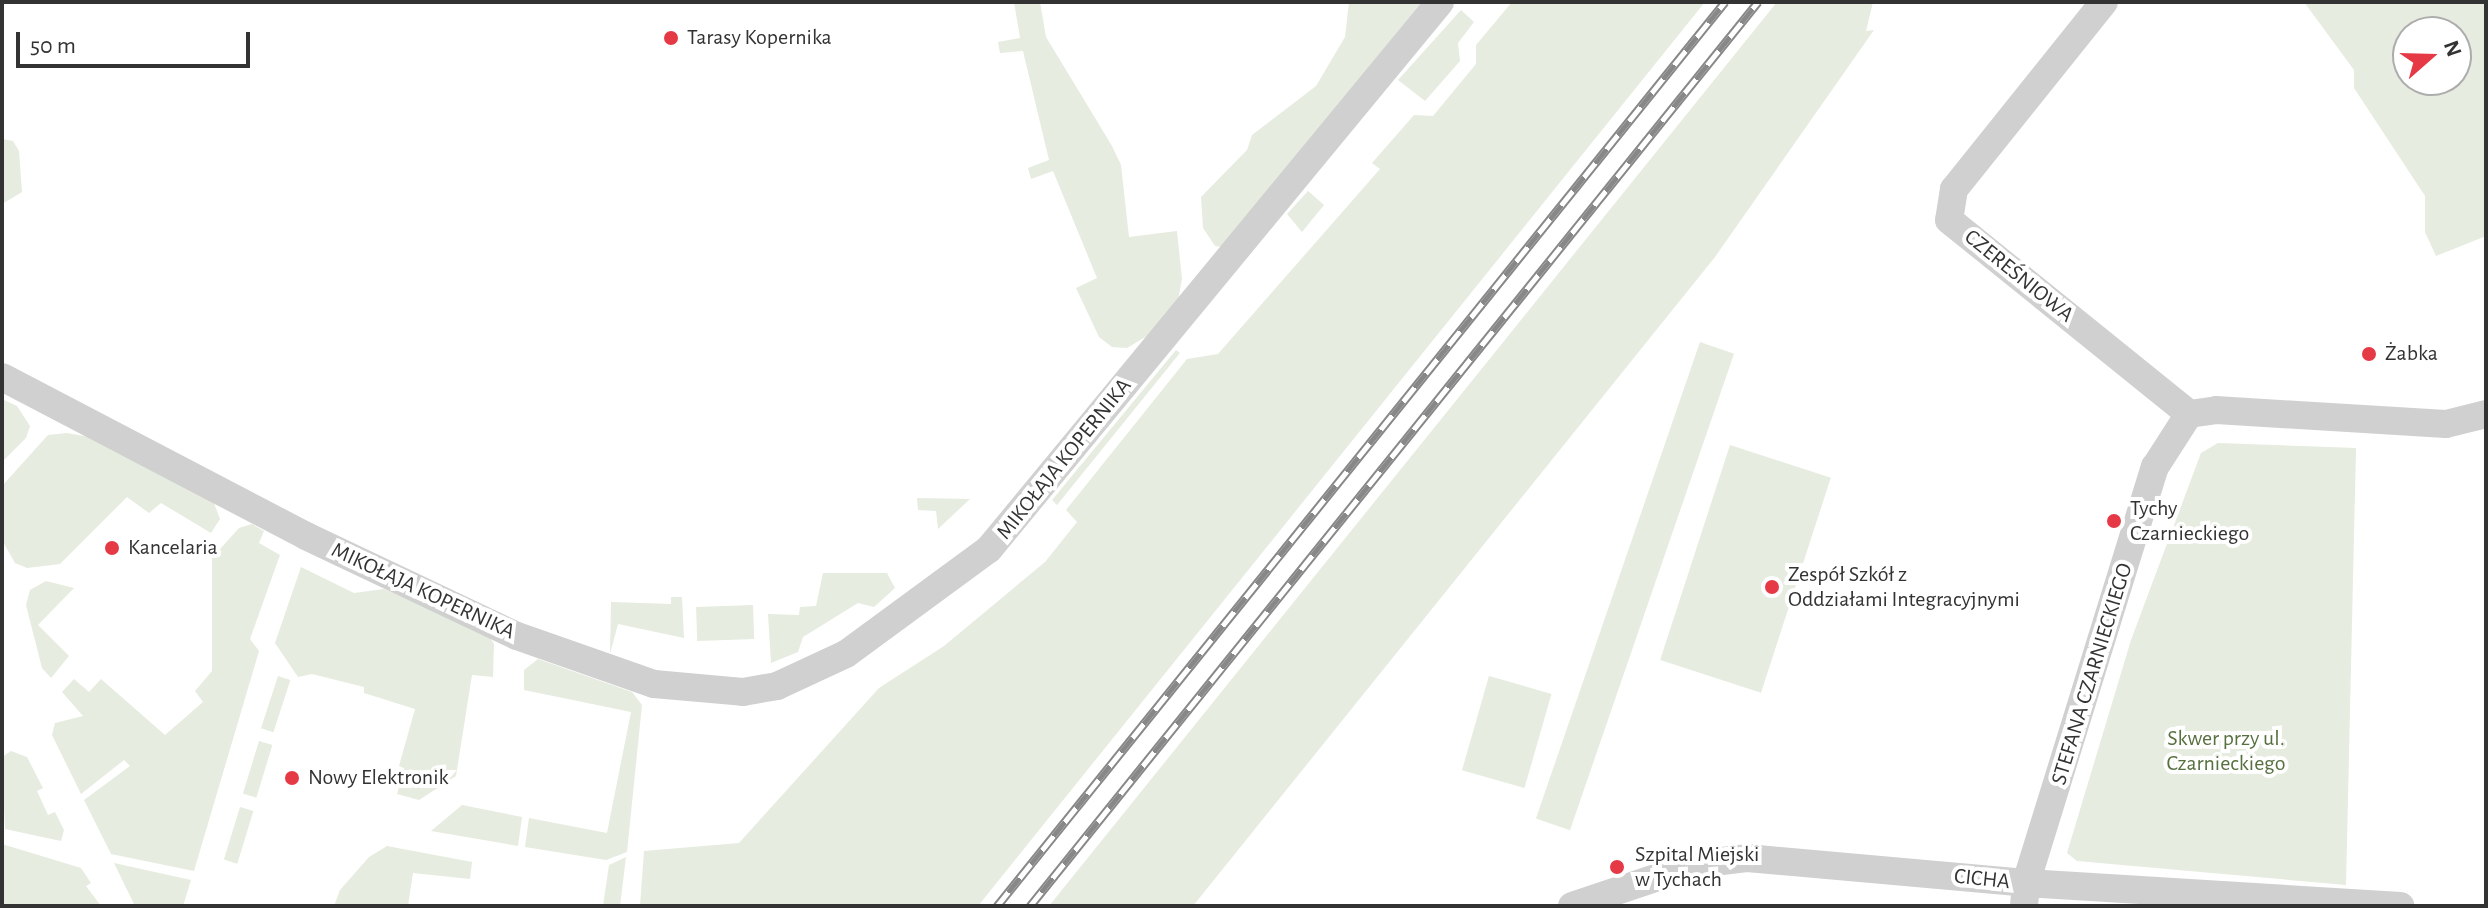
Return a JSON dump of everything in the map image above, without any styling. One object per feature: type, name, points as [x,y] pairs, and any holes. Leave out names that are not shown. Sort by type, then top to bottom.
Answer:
[{"type":"street","name":"MIKOŁAJA KOPERNIKA","points":[[2,377],[306,536],[517,636],[654,684],[743,692],[777,686],[846,654],[989,549],[1440,2]]},
{"type":"street","name":"CZEREŚNIOWA","points":[[2104,2],[1954,189],[1949,220],[2189,414]]},
{"type":"street","points":[[2189,414],[2216,410],[2446,424],[2486,414]]},
{"type":"street","name":"STEFANA CZARNIECKIEGO","points":[[2025,895],[2155,467],[2189,414]]},
{"type":"street","name":"CICHA","points":[[1572,906],[1697,864],[1747,858],[2025,895],[2400,906]]},
{"type":"green space","points":[[1014,2],[1040,2],[1046,37],[1112,146],[1121,165],[1129,237],[1177,231],[1182,279],[1178,301],[1147,336],[1127,348],[1112,347],[1099,337],[1076,288],[1097,278],[1053,171],[1031,179],[1028,168],[1049,160],[1023,51],[1000,53],[998,42],[1020,38]]},
{"type":"green space","points":[[1349,2],[1422,2],[1222,247],[1215,246],[1203,228],[1201,197],[1247,150],[1252,135],[1316,86],[1345,37]]},
{"type":"green space","points":[[1512,2],[1705,2],[978,906],[640,906],[644,851],[739,843],[879,688],[944,646],[1045,562],[1077,522],[1066,510],[1187,359],[1218,354],[1380,169],[1372,163],[1414,115],[1433,116],[1476,64],[1476,45]]},
{"type":"green space","points":[[1777,2],[1873,2],[1866,31],[1874,30],[1715,257],[1193,906],[1049,906]]},
{"type":"green space","points":[[2304,2],[2486,2],[2486,236],[2436,256],[2425,232],[2425,196],[2354,88],[2354,70]]},
{"type":"green space","points":[[1461,10],[1474,22],[1458,43],[1460,61],[1425,101],[1398,80]]},
{"type":"green space","points":[[2,139],[13,141],[19,151],[22,192],[2,204]]},
{"type":"green space","points":[[1308,191],[1324,205],[1302,232],[1287,214]]},
{"type":"green space","points":[[1700,342],[1734,354],[1570,830],[1536,819]]},
{"type":"green space","points":[[1176,350],[1180,353],[1057,505],[1052,500]]},
{"type":"green space","points":[[2,399],[17,406],[30,426],[26,438],[2,462]]},
{"type":"green space","points":[[67,433],[95,438],[214,503],[220,519],[211,533],[161,503],[149,513],[127,497],[60,564],[27,568],[15,563],[2,540],[2,486],[48,435]]},
{"type":"green space","name":"Skwer przy ul. Czarnieckiego","points":[[2218,443],[2356,448],[2346,885],[2077,861],[2067,853],[2131,640],[2201,453]]},
{"type":"green space","points":[[1730,445],[1831,478],[1761,693],[1660,660]]},
{"type":"green space","points":[[917,498],[970,499],[938,529],[936,511],[918,510]]},
{"type":"green space","points":[[252,524],[264,531],[259,543],[280,555],[250,639],[259,651],[194,871],[111,854],[84,800],[130,766],[124,760],[81,794],[52,735],[55,723],[83,716],[62,692],[74,679],[89,692],[101,679],[165,735],[203,702],[195,691],[212,671],[212,558],[239,528]]},
{"type":"green space","points":[[301,567],[354,593],[384,589],[488,634],[494,644],[493,677],[472,675],[456,776],[419,800],[397,794],[404,768],[399,766],[415,709],[364,693],[364,687],[312,674],[298,677],[275,643]]},
{"type":"green space","points":[[823,573],[887,573],[895,588],[874,607],[858,603],[803,637],[798,652],[771,663],[768,614],[799,615],[800,607],[816,606]]},
{"type":"green space","points":[[46,581],[74,588],[38,625],[69,656],[51,678],[42,668],[26,605],[30,590]]},
{"type":"green space","points":[[671,597],[682,597],[684,638],[618,624],[610,654],[611,602],[671,604]]},
{"type":"green space","points":[[753,605],[754,639],[697,641],[696,607]]},
{"type":"green space","points":[[538,659],[632,692],[642,705],[627,852],[606,860],[525,847],[529,818],[607,833],[631,712],[524,690],[524,670]]},
{"type":"green space","points":[[278,676],[290,680],[273,732],[261,728]]},
{"type":"green space","points":[[1489,676],[1551,694],[1524,788],[1462,770]]},
{"type":"green space","points":[[259,741],[272,745],[256,798],[243,794]]},
{"type":"green space","points":[[11,751],[27,757],[43,788],[37,791],[48,815],[55,812],[64,830],[61,841],[5,829],[2,757]]},
{"type":"green space","points":[[462,805],[522,817],[518,846],[431,831]]},
{"type":"green space","points":[[240,807],[253,811],[237,864],[224,860]]},
{"type":"green space","points":[[2,844],[81,868],[91,883],[86,886],[101,906],[2,906]]},
{"type":"green space","points":[[387,846],[472,862],[470,879],[413,873],[408,906],[334,906],[340,890],[369,857]]},
{"type":"green space","points":[[626,857],[620,906],[603,906],[609,865]]},
{"type":"green space","points":[[114,863],[191,880],[183,906],[135,906]]},
{"type":"railway","points":[[997,906],[1725,2]]},
{"type":"railway","points":[[1030,906],[1758,2]]},
{"type":"place","name":"Tarasy Kopernika","points":[[671,38]]},
{"type":"place","name":"Żabka","points":[[2369,354]]},
{"type":"place","name":"Tychy Czarnieckiego","points":[[2114,521]]},
{"type":"place","name":"Kancelaria","points":[[112,548]]},
{"type":"place","name":"Zespół Szkół z Oddziałami Integracyjnymi","points":[[1772,587]]},
{"type":"place","name":"Nowy Elektronik","points":[[292,778]]},
{"type":"place","name":"Szpital Miejski w Tychach","points":[[1617,867]]}]
